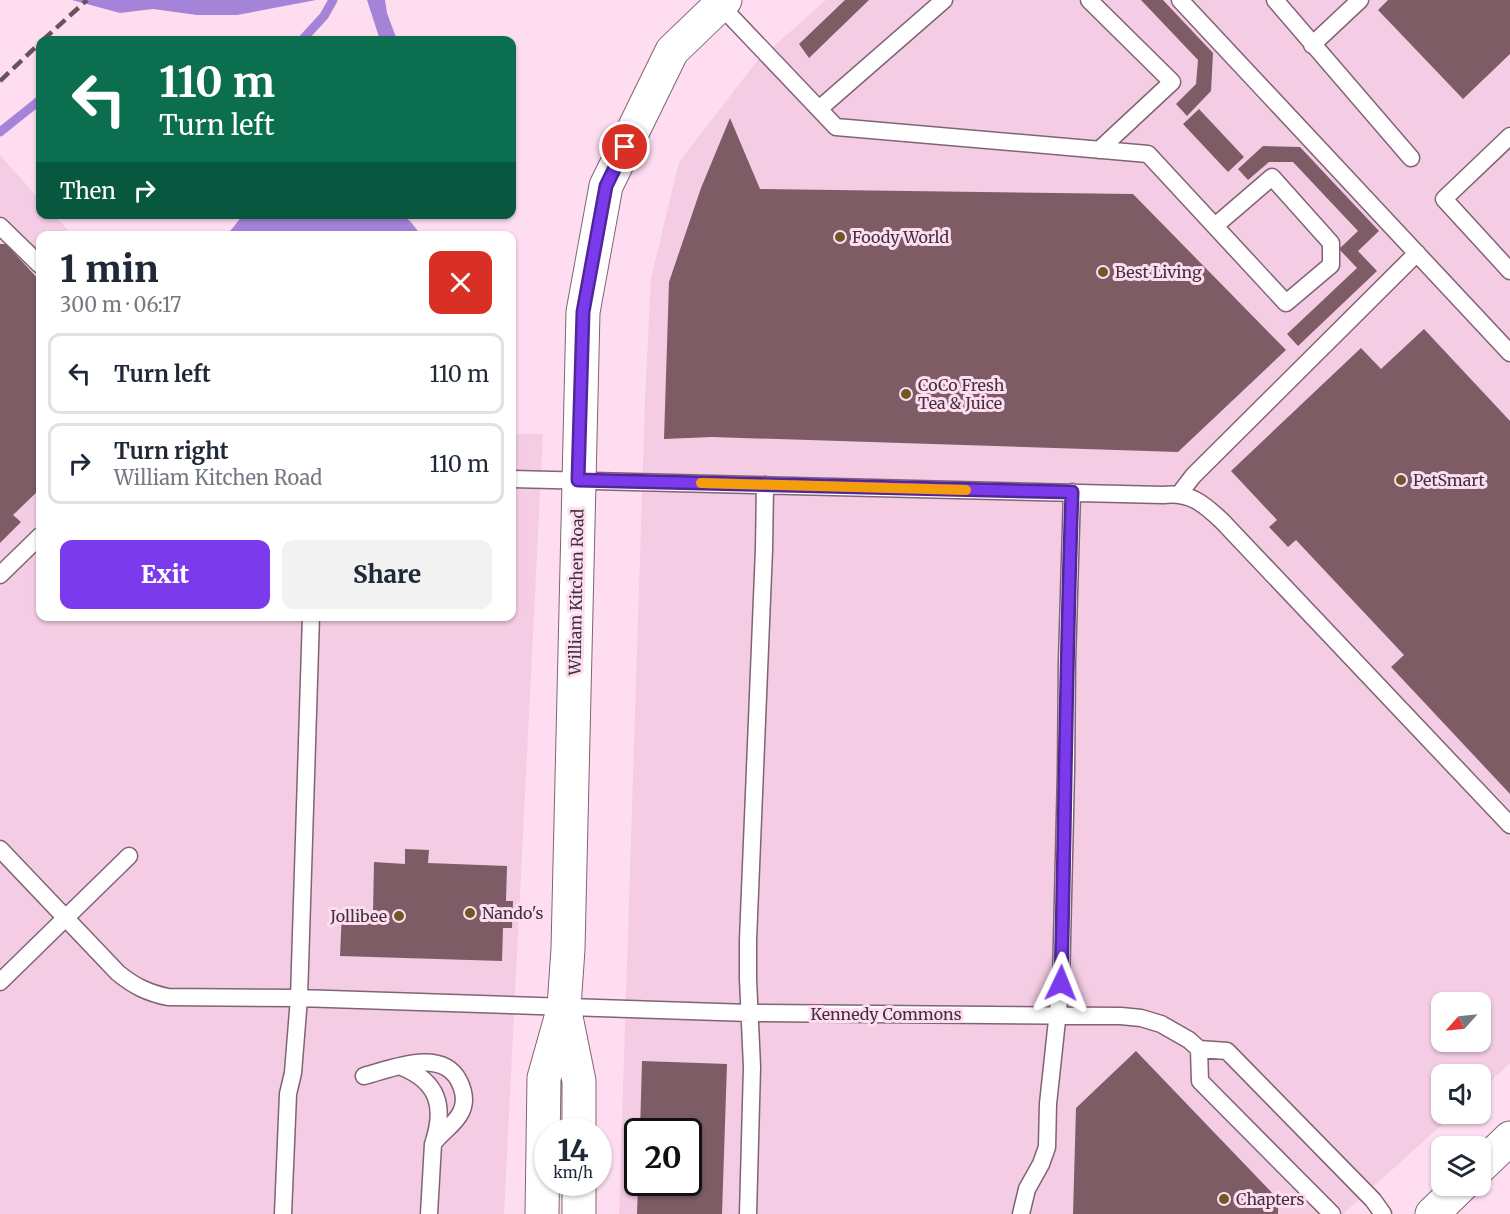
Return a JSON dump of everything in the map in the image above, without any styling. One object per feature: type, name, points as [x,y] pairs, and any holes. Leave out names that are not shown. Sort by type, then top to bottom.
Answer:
[{"type":"street","name":"William Kitchen Road","points":[[542,1214],[544,1078],[564,1007],[568,949],[583,312],[606,186],[672,51],[722,2]]},
{"type":"street","name":"William Kitchen Road","points":[[564,1007],[579,1081],[579,1118]]},
{"type":"street","points":[[1491,1156],[1510,1138]]},
{"type":"street","points":[[579,1196],[579,1214]]},
{"type":"street","points":[[1432,1214],[1451,1196]]},
{"type":"lane","points":[[819,109],[944,0]]},
{"type":"lane","points":[[1089,0],[1172,82],[1099,150]]},
{"type":"lane","points":[[1180,0],[1510,353]]},
{"type":"lane","points":[[1275,0],[1411,158]]},
{"type":"lane","points":[[1312,45],[1360,0]]},
{"type":"lane","points":[[722,2],[836,127],[1148,154],[1286,303],[1331,265],[1331,243],[1272,177],[1215,226]]},
{"type":"lane","points":[[1509,138],[1444,199],[1510,271]]},
{"type":"lane","points":[[0,226],[36,261]]},
{"type":"lane","points":[[1180,493],[1193,476],[1417,253]]},
{"type":"lane","points":[[516,478],[1163,495],[1180,493],[1205,506],[1222,521],[1510,825]]},
{"type":"lane","points":[[748,1214],[752,1089],[748,940],[765,485]]},
{"type":"lane","points":[[1021,1214],[1027,1189],[1041,1164],[1047,1147],[1048,1104],[1061,983],[1072,492]]},
{"type":"lane","points":[[0,575],[36,540]]},
{"type":"lane","points":[[283,1214],[288,1094],[299,998],[311,621]]},
{"type":"lane","name":"Kennedy Commons","points":[[0,849],[67,917],[118,974],[146,992],[168,997],[299,998],[749,1013],[1057,1014],[1141,1018],[1170,1029],[1199,1049],[1227,1051],[1373,1200],[1383,1214]]},
{"type":"lane","points":[[0,982],[129,856]]},
{"type":"lane","points":[[1199,1049],[1200,1081],[1332,1214]]},
{"type":"lane","points":[[364,1076],[421,1062],[443,1065],[457,1076],[461,1084],[464,1103],[462,1110],[459,1117],[439,1135],[433,1144]]},
{"type":"lane","points":[[402,1067],[412,1071],[428,1083],[437,1099],[440,1116],[433,1144],[429,1214]]},
{"type":"shaded area","points":[[72,0],[316,0],[237,15],[197,15],[153,9],[120,13]]},
{"type":"shaded area","points":[[367,0],[385,0],[396,36],[379,36]]},
{"type":"shaded area","points":[[826,0],[1510,0],[1510,1063],[1491,1081],[1491,1064],[1431,1064],[1431,1124],[1443,1124],[1343,1214],[619,1214],[645,399],[651,278],[679,162],[757,61]]},
{"type":"shaded area","points":[[0,155],[36,196],[36,219],[58,219],[69,231],[36,231],[36,621],[516,621],[516,434],[543,434],[504,1214],[0,1214]]},
{"type":"shaded area","points":[[240,219],[407,219],[418,231],[230,231]]},
{"type":"building","points":[[845,0],[869,0],[809,58],[799,44]]},
{"type":"building","points":[[1141,0],[1163,0],[1213,53],[1211,91],[1187,116],[1176,104],[1196,84],[1198,60]]},
{"type":"building","points":[[1388,0],[1510,0],[1510,54],[1463,99],[1378,10]]},
{"type":"building","points":[[1199,109],[1244,157],[1228,172],[1183,124]]},
{"type":"building","points":[[730,118],[760,189],[1133,194],[1286,350],[1178,452],[712,437],[664,439],[669,282],[701,188]]},
{"type":"building","points":[[1263,146],[1300,147],[1379,231],[1358,251],[1377,271],[1298,346],[1287,334],[1357,268],[1339,249],[1358,231],[1293,162],[1269,162],[1248,180],[1238,169]]},
{"type":"building","points":[[0,244],[6,244],[36,277],[36,493],[13,515],[21,522],[0,543]]},
{"type":"building","points":[[1424,329],[1510,421],[1510,794],[1391,667],[1404,655],[1296,540],[1288,547],[1269,527],[1277,520],[1231,471],[1361,348],[1381,369]]},
{"type":"building","points":[[405,849],[429,850],[428,863],[507,866],[506,901],[513,901],[512,928],[503,928],[502,961],[340,956],[342,911],[373,912],[374,862],[405,864]]},
{"type":"building","points":[[1136,1051],[1278,1199],[1278,1214],[1073,1214],[1076,1108]]},
{"type":"building","points":[[642,1061],[727,1064],[722,1214],[637,1214],[638,1196],[702,1196],[702,1118],[640,1118]]},
{"type":"waterway","points":[[306,36],[324,16],[333,0]]},
{"type":"waterway","points":[[0,132],[36,103]]},
{"type":"railway","points":[[47,36],[87,0]]},
{"type":"railway","points":[[0,81],[36,47]]},
{"type":"slow traffic","points":[[701,483],[966,490]]},
{"type":"place","name":"Foody World","points":[[840,237]]},
{"type":"place","name":"Best Living","points":[[1103,272]]},
{"type":"place","name":"CoCo Fresh Tea & Juice","points":[[906,394]]},
{"type":"place","name":"PetSmart","points":[[1401,480]]},
{"type":"place","name":"Nando's","points":[[470,913]]},
{"type":"place","name":"Jollibee","points":[[399,916]]},
{"type":"place","name":"Chapters","points":[[1224,1199]]},
{"type":"route","points":[[625,147],[606,186],[583,312],[578,480],[1072,492],[1061,983]]}]
